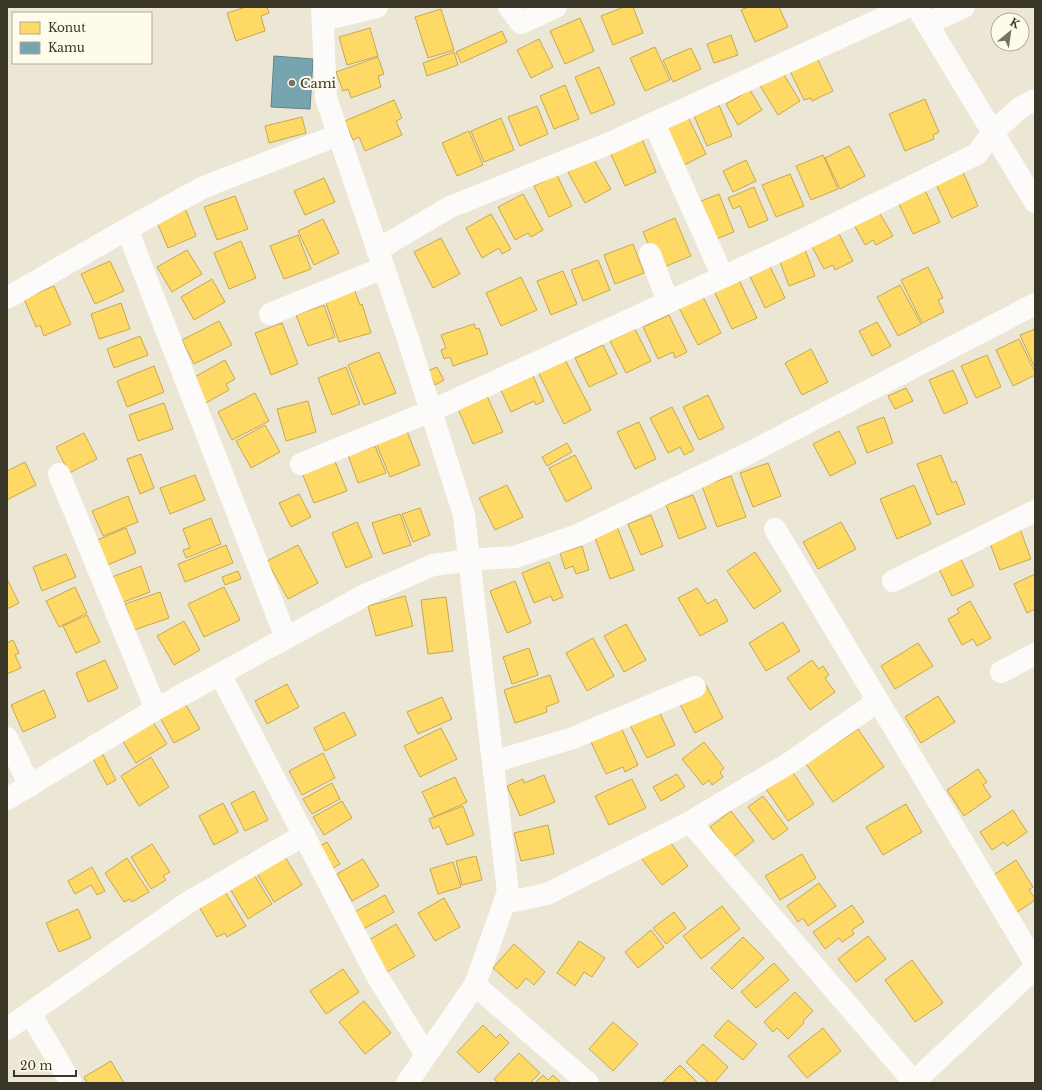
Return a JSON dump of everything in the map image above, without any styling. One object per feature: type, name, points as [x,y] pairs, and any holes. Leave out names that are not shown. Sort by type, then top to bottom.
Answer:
[{"type":"street","points":[[377,7],[323,14],[326,98],[431,411],[464,515],[508,892],[475,985],[407,1083]]},
{"type":"street","points":[[509,7],[521,23],[556,7]]},
{"type":"street","points":[[270,314],[380,259],[450,207],[610,144],[906,7]]},
{"type":"street","points":[[964,7],[922,15],[1035,202]]},
{"type":"street","points":[[301,464],[431,411],[786,248],[977,154],[993,132],[1021,106],[1035,100]]},
{"type":"street","points":[[654,123],[723,277]]},
{"type":"street","points":[[7,298],[127,229],[204,187],[338,135]]},
{"type":"street","points":[[127,229],[286,638]]},
{"type":"street","points":[[650,254],[668,302]]},
{"type":"street","points":[[7,799],[156,709],[367,594],[433,565],[470,560],[515,557],[578,535],[745,455],[1035,304]]},
{"type":"street","points":[[59,474],[156,709]]},
{"type":"street","points":[[893,581],[1035,511]]},
{"type":"street","points":[[775,529],[1035,962]]},
{"type":"street","points":[[1001,672],[1035,654]]},
{"type":"street","points":[[220,674],[377,976],[426,1055]]},
{"type":"street","points":[[493,762],[573,738],[695,687]]},
{"type":"street","points":[[504,903],[547,894],[690,822],[791,762],[878,701]]},
{"type":"street","points":[[7,738],[30,786]]},
{"type":"street","points":[[690,822],[914,1082],[1035,968]]},
{"type":"street","points":[[7,1029],[187,903],[304,835]]},
{"type":"street","points":[[475,985],[588,1083]]},
{"type":"street","points":[[30,1013],[71,1083]]},
{"type":"building: Konut","points":[[246,7],[267,7],[269,13],[261,16],[265,31],[236,41],[227,13]]},
{"type":"building: Konut","points":[[624,7],[633,7],[643,33],[613,45],[601,16]]},
{"type":"building: Konut","points":[[748,7],[779,7],[788,27],[755,42],[741,10]]},
{"type":"building: Konut","points":[[441,9],[454,50],[428,58],[415,17]]},
{"type":"building: Konut","points":[[580,18],[594,51],[565,64],[550,31]]},
{"type":"building: Konut","points":[[370,28],[378,56],[347,65],[339,37]]},
{"type":"building: Konut","points":[[502,31],[507,42],[461,63],[456,52]]},
{"type":"building: Konut","points":[[731,35],[738,55],[714,63],[707,44]]},
{"type":"building: Konut","points":[[539,39],[553,67],[531,78],[517,50]]},
{"type":"building: Konut","points":[[655,47],[670,80],[645,91],[630,58]]},
{"type":"building: Konut","points":[[691,48],[701,69],[673,82],[663,60]]},
{"type":"building: Konut","points":[[454,52],[458,65],[427,76],[423,63]]},
{"type":"building: Konut","points":[[816,56],[833,91],[812,101],[811,98],[804,100],[789,69]]},
{"type":"building: Konut","points":[[378,57],[384,74],[378,76],[381,87],[351,98],[348,89],[343,91],[336,72]]},
{"type":"building: Konut","points":[[599,67],[615,104],[591,114],[575,77]]},
{"type":"building: Konut","points":[[781,70],[800,101],[778,115],[759,84]]},
{"type":"building: Konut","points":[[565,85],[579,119],[554,129],[540,96]]},
{"type":"building: Konut","points":[[750,90],[762,110],[738,125],[726,104]]},
{"type":"building: Konut","points":[[925,99],[939,132],[933,135],[934,139],[905,151],[889,114]]},
{"type":"building: Konut","points":[[394,100],[402,118],[396,121],[402,135],[365,151],[359,137],[353,140],[345,121]]},
{"type":"building: Konut","points":[[719,105],[732,136],[707,146],[694,116]]},
{"type":"building: Konut","points":[[537,106],[548,134],[520,146],[508,117]]},
{"type":"building: Konut","points":[[302,117],[306,133],[269,143],[265,126]]},
{"type":"building: Konut","points":[[688,117],[706,154],[678,168],[659,131]]},
{"type":"building: Konut","points":[[501,118],[514,150],[484,162],[471,131]]},
{"type":"building: Konut","points":[[469,131],[483,165],[457,176],[442,143]]},
{"type":"building: Konut","points":[[642,139],[656,172],[625,186],[610,152]]},
{"type":"building: Konut","points":[[849,146],[865,176],[840,189],[825,158]]},
{"type":"building: Konut","points":[[823,155],[838,189],[811,200],[796,166]]},
{"type":"building: Konut","points":[[593,158],[611,189],[585,203],[568,172]]},
{"type":"building: Konut","points":[[746,160],[756,181],[733,192],[723,171]]},
{"type":"building: Konut","points":[[962,170],[978,206],[952,218],[935,182]]},
{"type":"building: Konut","points":[[790,174],[804,206],[776,217],[762,185]]},
{"type":"building: Konut","points":[[557,175],[572,206],[549,217],[534,186]]},
{"type":"building: Konut","points":[[324,178],[335,202],[305,215],[294,191]]},
{"type":"building: Konut","points":[[754,187],[768,220],[749,228],[740,206],[733,209],[728,198]]},
{"type":"building: Konut","points":[[924,188],[940,222],[913,234],[897,200]]},
{"type":"building: Konut","points":[[523,194],[543,230],[531,237],[528,233],[515,240],[498,207]]},
{"type":"building: Konut","points":[[719,194],[734,232],[711,241],[696,203]]},
{"type":"building: Konut","points":[[235,196],[248,229],[217,240],[204,207]]},
{"type":"building: Konut","points":[[876,207],[893,236],[876,245],[873,240],[865,245],[852,221]]},
{"type":"building: Konut","points":[[185,208],[196,236],[168,248],[156,220]]},
{"type":"building: Konut","points":[[491,214],[511,249],[502,254],[499,248],[482,258],[466,228]]},
{"type":"building: Konut","points":[[675,218],[691,256],[659,269],[643,232]]},
{"type":"building: Konut","points":[[323,219],[339,253],[314,265],[298,231]]},
{"type":"building: Konut","points":[[836,228],[853,261],[835,270],[833,265],[824,269],[809,241]]},
{"type":"building: Konut","points":[[298,235],[311,269],[284,279],[270,246]]},
{"type":"building: Konut","points":[[441,238],[460,274],[433,288],[414,252]]},
{"type":"building: Konut","points":[[241,241],[256,278],[229,289],[214,253]]},
{"type":"building: Konut","points":[[633,244],[644,273],[615,284],[604,255]]},
{"type":"building: Konut","points":[[803,244],[815,276],[789,286],[777,254]]},
{"type":"building: Konut","points":[[187,250],[202,274],[172,292],[157,267]]},
{"type":"building: Konut","points":[[598,260],[610,290],[583,301],[571,270]]},
{"type":"building: Konut","points":[[767,260],[785,298],[765,308],[747,270]]},
{"type":"building: Konut","points":[[110,261],[124,291],[95,304],[81,274]]},
{"type":"building: Konut","points":[[928,267],[943,298],[938,300],[944,312],[922,323],[901,280]]},
{"type":"building: Konut","points":[[563,271],[577,304],[551,315],[537,281]]},
{"type":"building: Konut","points":[[521,277],[537,310],[501,326],[486,293]]},
{"type":"building: Konut","points":[[738,278],[757,318],[732,329],[713,289]]},
{"type":"building: Konut","points":[[212,279],[225,302],[194,320],[181,297]]},
{"type":"building: Konut","points":[[900,285],[921,324],[898,336],[877,297]]},
{"type":"building: Konut","points":[[54,286],[71,324],[44,336],[40,325],[36,327],[24,299]]},
{"type":"building: Konut","points":[[355,291],[360,305],[362,304],[371,333],[339,342],[325,300]]},
{"type":"building: Konut","points":[[701,293],[721,333],[698,345],[679,308]]},
{"type":"building: Konut","points":[[121,303],[130,329],[99,339],[91,314]]},
{"type":"building: Konut","points":[[324,305],[335,337],[308,346],[296,315]]},
{"type":"building: Konut","points":[[669,315],[687,352],[675,358],[673,352],[658,359],[643,327]]},
{"type":"building: Konut","points":[[219,321],[232,345],[194,364],[182,340]]},
{"type":"building: Konut","points":[[877,322],[891,346],[872,356],[859,331]]},
{"type":"building: Konut","points":[[282,323],[298,364],[271,375],[255,333]]},
{"type":"building: Konut","points":[[474,324],[476,329],[479,328],[488,354],[453,366],[450,357],[444,359],[441,350],[446,348],[441,335]]},
{"type":"building: Konut","points":[[635,329],[651,361],[626,373],[610,341]]},
{"type":"building: Konut","points":[[1035,329],[1035,366],[1034,366],[1020,335]]},
{"type":"building: Konut","points":[[140,336],[148,355],[114,368],[107,349]]},
{"type":"building: Konut","points":[[1019,339],[1035,372],[1035,375],[1013,386],[996,350]]},
{"type":"building: Konut","points":[[603,345],[617,374],[589,387],[575,358]]},
{"type":"building: Konut","points":[[811,349],[828,382],[802,395],[785,363]]},
{"type":"building: Konut","points":[[379,352],[396,393],[364,405],[348,365]]},
{"type":"building: Konut","points":[[562,354],[591,410],[564,424],[536,368]]},
{"type":"building: Konut","points":[[987,355],[1001,387],[976,398],[961,366]]},
{"type":"building: Konut","points":[[225,360],[235,379],[226,384],[229,390],[204,404],[191,379]]},
{"type":"building: Konut","points":[[154,366],[164,392],[127,407],[117,381]]},
{"type":"building: Konut","points":[[346,367],[360,404],[332,415],[318,378]]},
{"type":"building: Konut","points":[[437,367],[444,380],[435,385],[428,371]]},
{"type":"building: Konut","points":[[530,369],[544,401],[536,405],[534,401],[511,412],[498,384]]},
{"type":"building: Konut","points":[[953,370],[968,403],[944,414],[929,380]]},
{"type":"building: Konut","points":[[906,388],[913,401],[895,409],[888,396]]},
{"type":"building: Konut","points":[[255,393],[269,421],[232,440],[218,412]]},
{"type":"building: Konut","points":[[708,395],[724,428],[699,440],[683,407]]},
{"type":"building: Konut","points":[[487,396],[503,432],[473,444],[458,409]]},
{"type":"building: Konut","points":[[308,401],[316,432],[286,441],[277,409]]},
{"type":"building: Konut","points":[[164,403],[173,429],[138,441],[129,415]]},
{"type":"building: Konut","points":[[672,407],[694,450],[684,455],[680,447],[668,453],[650,418]]},
{"type":"building: Konut","points":[[884,417],[893,443],[867,453],[857,427]]},
{"type":"building: Konut","points":[[639,422],[656,459],[635,469],[617,432]]},
{"type":"building: Konut","points":[[265,425],[280,452],[251,468],[236,441]]},
{"type":"building: Konut","points":[[407,431],[420,465],[390,477],[376,443]]},
{"type":"building: Konut","points":[[839,431],[856,463],[830,476],[813,444]]},
{"type":"building: Konut","points":[[84,433],[97,459],[69,473],[56,447]]},
{"type":"building: Konut","points":[[567,443],[572,452],[547,466],[542,457]]},
{"type":"building: Konut","points":[[375,446],[386,473],[358,483],[348,455]]},
{"type":"building: Konut","points":[[141,454],[154,488],[140,494],[127,459]]},
{"type":"building: Konut","points":[[575,455],[592,488],[566,502],[549,468]]},
{"type":"building: Konut","points":[[941,455],[952,483],[956,481],[965,504],[937,515],[917,464]]},
{"type":"building: Konut","points":[[333,456],[347,491],[314,503],[302,473]]},
{"type":"building: Konut","points":[[25,462],[36,485],[7,500],[7,471]]},
{"type":"building: Konut","points":[[768,463],[781,496],[753,507],[740,473]]},
{"type":"building: Konut","points":[[195,475],[205,500],[170,514],[160,488]]},
{"type":"building: Konut","points":[[731,476],[746,517],[717,527],[702,486]]},
{"type":"building: Konut","points":[[507,485],[523,517],[495,530],[479,498]]},
{"type":"building: Konut","points":[[914,485],[931,524],[897,539],[880,499]]},
{"type":"building: Konut","points":[[299,494],[311,517],[291,527],[279,503]]},
{"type":"building: Konut","points":[[693,495],[706,528],[679,539],[666,505]]},
{"type":"building: Konut","points":[[128,496],[138,522],[103,536],[92,511]]},
{"type":"building: Konut","points":[[420,508],[430,535],[413,542],[402,514]]},
{"type":"building: Konut","points":[[400,514],[411,545],[383,554],[372,523]]},
{"type":"building: Konut","points":[[651,515],[663,546],[641,555],[628,524]]},
{"type":"building: Konut","points":[[211,518],[221,544],[186,558],[183,550],[190,548],[183,529]]},
{"type":"building: Konut","points":[[357,522],[372,557],[346,568],[332,533]]},
{"type":"building: Konut","points":[[841,522],[856,549],[818,569],[803,542]]},
{"type":"building: Konut","points":[[1019,526],[1031,559],[1000,570],[988,538]]},
{"type":"building: Konut","points":[[617,527],[634,570],[610,579],[594,535]]},
{"type":"building: Konut","points":[[126,528],[136,553],[105,566],[95,541]]},
{"type":"building: Konut","points":[[226,545],[233,563],[185,582],[178,564]]},
{"type":"building: Konut","points":[[298,545],[318,583],[288,599],[267,561]]},
{"type":"building: Konut","points":[[582,546],[589,570],[576,574],[573,566],[565,569],[560,553]]},
{"type":"building: Konut","points":[[755,552],[781,591],[754,609],[727,571]]},
{"type":"building: Konut","points":[[66,554],[76,577],[42,591],[33,567]]},
{"type":"building: Konut","points":[[960,557],[974,586],[952,596],[938,567]]},
{"type":"building: Konut","points":[[549,562],[563,597],[553,601],[551,596],[534,603],[522,573]]},
{"type":"building: Konut","points":[[141,566],[150,592],[121,603],[112,577]]},
{"type":"building: Konut","points":[[238,571],[241,579],[225,585],[222,577]]},
{"type":"building: Konut","points":[[1035,574],[1035,609],[1027,613],[1014,584]]},
{"type":"building: Konut","points":[[7,579],[19,603],[7,609]]},
{"type":"building: Konut","points":[[515,581],[531,623],[507,633],[490,591]]},
{"type":"building: Konut","points":[[75,587],[87,613],[59,627],[46,601]]},
{"type":"building: Konut","points":[[224,587],[240,620],[204,637],[188,604]]},
{"type":"building: Konut","points":[[697,588],[707,604],[716,599],[728,621],[700,636],[678,598]]},
{"type":"building: Konut","points":[[160,592],[169,618],[134,630],[125,604]]},
{"type":"building: Konut","points":[[405,596],[413,626],[376,636],[368,606]]},
{"type":"building: Konut","points":[[446,597],[453,651],[428,654],[421,600]]},
{"type":"building: Konut","points":[[970,601],[991,638],[977,646],[973,639],[962,645],[948,619],[959,613],[957,609]]},
{"type":"building: Konut","points":[[87,615],[100,642],[76,653],[63,626]]},
{"type":"building: Konut","points":[[184,621],[200,650],[174,665],[157,636]]},
{"type":"building: Konut","points":[[783,622],[800,651],[766,671],[749,643]]},
{"type":"building: Konut","points":[[626,624],[646,660],[624,672],[604,636]]},
{"type":"building: Konut","points":[[593,638],[614,676],[587,691],[566,653]]},
{"type":"building: Konut","points":[[13,640],[19,653],[15,655],[21,668],[7,674],[7,643]]},
{"type":"building: Konut","points":[[918,643],[933,666],[895,689],[881,666]]},
{"type":"building: Konut","points":[[529,648],[538,675],[512,684],[503,657]]},
{"type":"building: Konut","points":[[105,660],[118,688],[88,702],[76,673]]},
{"type":"building: Konut","points":[[812,660],[819,669],[823,666],[829,675],[825,678],[835,692],[810,710],[787,678]]},
{"type":"building: Konut","points":[[550,675],[559,702],[546,707],[547,712],[515,723],[504,690]]},
{"type":"building: Konut","points":[[705,683],[723,718],[695,733],[679,702],[685,693]]},
{"type":"building: Konut","points":[[287,684],[299,707],[267,724],[255,701]]},
{"type":"building: Konut","points":[[44,690],[56,717],[23,732],[11,705]]},
{"type":"building: Konut","points":[[938,696],[955,722],[921,743],[905,717]]},
{"type":"building: Konut","points":[[442,697],[452,719],[418,734],[407,712]]},
{"type":"building: Konut","points":[[183,700],[200,729],[174,743],[158,714]]},
{"type":"building: Konut","points":[[658,709],[675,745],[647,758],[629,723]]},
{"type":"building: Konut","points":[[344,712],[356,735],[325,751],[314,728]]},
{"type":"building: Konut","points":[[149,716],[167,744],[136,763],[119,735]]},
{"type":"building: Konut","points":[[620,725],[638,765],[625,772],[623,767],[606,774],[591,742]]},
{"type":"building: Konut","points":[[441,728],[457,759],[420,777],[404,746]]},
{"type":"building: Konut","points":[[858,729],[884,767],[833,802],[806,764]]},
{"type":"building: Konut","points":[[704,742],[724,768],[720,772],[723,777],[712,785],[709,780],[703,785],[682,759]]},
{"type":"building: Konut","points":[[100,749],[116,780],[107,785],[90,753]]},
{"type":"building: Konut","points":[[323,753],[335,778],[302,795],[289,771]]},
{"type":"building: Konut","points":[[151,757],[169,787],[139,806],[121,776]]},
{"type":"building: Konut","points":[[978,769],[987,782],[983,785],[991,797],[964,816],[947,790]]},
{"type":"building: Konut","points":[[792,771],[814,804],[788,821],[766,789]]},
{"type":"building: Konut","points":[[677,774],[685,787],[661,801],[653,787]]},
{"type":"building: Konut","points":[[544,775],[555,802],[520,816],[507,786],[523,779],[524,783]]},
{"type":"building: Konut","points":[[455,777],[467,802],[434,817],[422,792]]},
{"type":"building: Konut","points":[[632,779],[646,808],[609,825],[595,796]]},
{"type":"building: Konut","points":[[332,783],[340,799],[312,814],[303,799]]},
{"type":"building: Konut","points":[[254,791],[268,820],[245,831],[231,803]]},
{"type":"building: Konut","points":[[763,796],[788,829],[773,840],[748,807]]},
{"type":"building: Konut","points":[[342,801],[352,818],[324,835],[313,817]]},
{"type":"building: Konut","points":[[223,803],[238,832],[214,845],[199,816]]},
{"type":"building: Konut","points":[[906,804],[922,832],[883,855],[866,827]]},
{"type":"building: Konut","points":[[463,806],[474,835],[447,845],[439,826],[433,829],[429,819]]},
{"type":"building: Konut","points":[[1013,810],[1027,832],[1007,846],[1004,842],[992,850],[980,832]]},
{"type":"building: Konut","points":[[731,811],[754,841],[733,857],[710,827]]},
{"type":"building: Konut","points":[[548,825],[554,854],[521,861],[514,833]]},
{"type":"building: Konut","points":[[667,838],[688,866],[662,885],[641,858]]},
{"type":"building: Konut","points":[[327,842],[340,864],[327,871],[314,849]]},
{"type":"building: Konut","points":[[152,844],[170,872],[163,876],[166,880],[151,889],[131,857]]},
{"type":"building: Konut","points":[[802,854],[816,878],[780,900],[765,876]]},
{"type":"building: Konut","points":[[284,855],[302,885],[274,902],[256,872]]},
{"type":"building: Konut","points":[[476,856],[482,880],[462,885],[456,861]]},
{"type":"building: Konut","points":[[127,858],[149,892],[132,902],[130,899],[124,902],[105,873]]},
{"type":"building: Konut","points":[[363,859],[379,886],[352,901],[337,874]]},
{"type":"building: Konut","points":[[1016,860],[1033,887],[1029,890],[1035,900],[1016,913],[992,876]]},
{"type":"building: Konut","points":[[453,862],[461,887],[438,894],[430,869]]},
{"type":"building: Konut","points":[[92,867],[105,891],[97,895],[91,885],[75,894],[68,881]]},
{"type":"building: Konut","points":[[253,873],[272,904],[248,919],[229,887]]},
{"type":"building: Konut","points":[[819,883],[836,906],[808,926],[803,918],[798,922],[787,906]]},
{"type":"building: Konut","points":[[224,890],[246,926],[227,937],[225,933],[217,937],[198,905]]},
{"type":"building: Konut","points":[[385,895],[394,912],[358,932],[349,915]]},
{"type":"building: Konut","points":[[444,898],[460,927],[435,941],[418,913]]},
{"type":"building: Konut","points":[[852,905],[864,922],[852,930],[854,934],[842,942],[839,938],[825,949],[813,932]]},
{"type":"building: Konut","points":[[722,906],[740,929],[701,959],[683,936]]},
{"type":"building: Konut","points":[[78,909],[91,938],[59,952],[46,923]]},
{"type":"building: Konut","points":[[674,912],[686,928],[666,944],[653,928]]},
{"type":"building: Konut","points":[[396,924],[415,956],[385,973],[367,941]]},
{"type":"building: Konut","points":[[651,930],[664,947],[638,968],[625,952]]},
{"type":"building: Konut","points":[[868,936],[886,959],[856,982],[838,959]]},
{"type":"building: Konut","points":[[743,937],[764,958],[732,989],[711,968]]},
{"type":"building: Konut","points":[[579,941],[605,958],[592,977],[584,972],[575,986],[557,973]]},
{"type":"building: Konut","points":[[514,944],[545,972],[534,985],[526,978],[517,989],[493,968]]},
{"type":"building: Konut","points":[[912,960],[943,1003],[915,1022],[885,980]]},
{"type":"building: Konut","points":[[774,963],[789,980],[756,1008],[741,992]]},
{"type":"building: Konut","points":[[343,969],[359,992],[326,1014],[310,991]]},
{"type":"building: Konut","points":[[795,992],[813,1011],[803,1021],[804,1023],[788,1039],[777,1028],[773,1032],[764,1022]]},
{"type":"building: Konut","points":[[364,1001],[391,1033],[365,1054],[339,1022]]},
{"type":"building: Konut","points":[[728,1020],[757,1044],[743,1060],[714,1036]]},
{"type":"building: Konut","points":[[613,1022],[638,1044],[613,1071],[589,1049]]},
{"type":"building: Konut","points":[[483,1025],[496,1038],[500,1034],[509,1043],[479,1073],[457,1052]]},
{"type":"building: Konut","points":[[823,1028],[841,1051],[807,1078],[788,1056]]},
{"type":"building: Konut","points":[[703,1044],[728,1067],[714,1083],[709,1083],[686,1062]]},
{"type":"building: Konut","points":[[519,1053],[540,1073],[530,1083],[498,1083],[494,1079]]},
{"type":"building: Konut","points":[[111,1061],[124,1083],[87,1083],[84,1077]]},
{"type":"building: Konut","points":[[680,1065],[698,1083],[662,1083]]},
{"type":"building: Konut","points":[[543,1075],[548,1080],[553,1075],[561,1083],[535,1083]]},
{"type":"building: Kamu","name":"Cami","points":[[274,56],[313,59],[310,109],[271,107]]},
{"type":"place","name":"Cami","points":[[292,83]]}]
